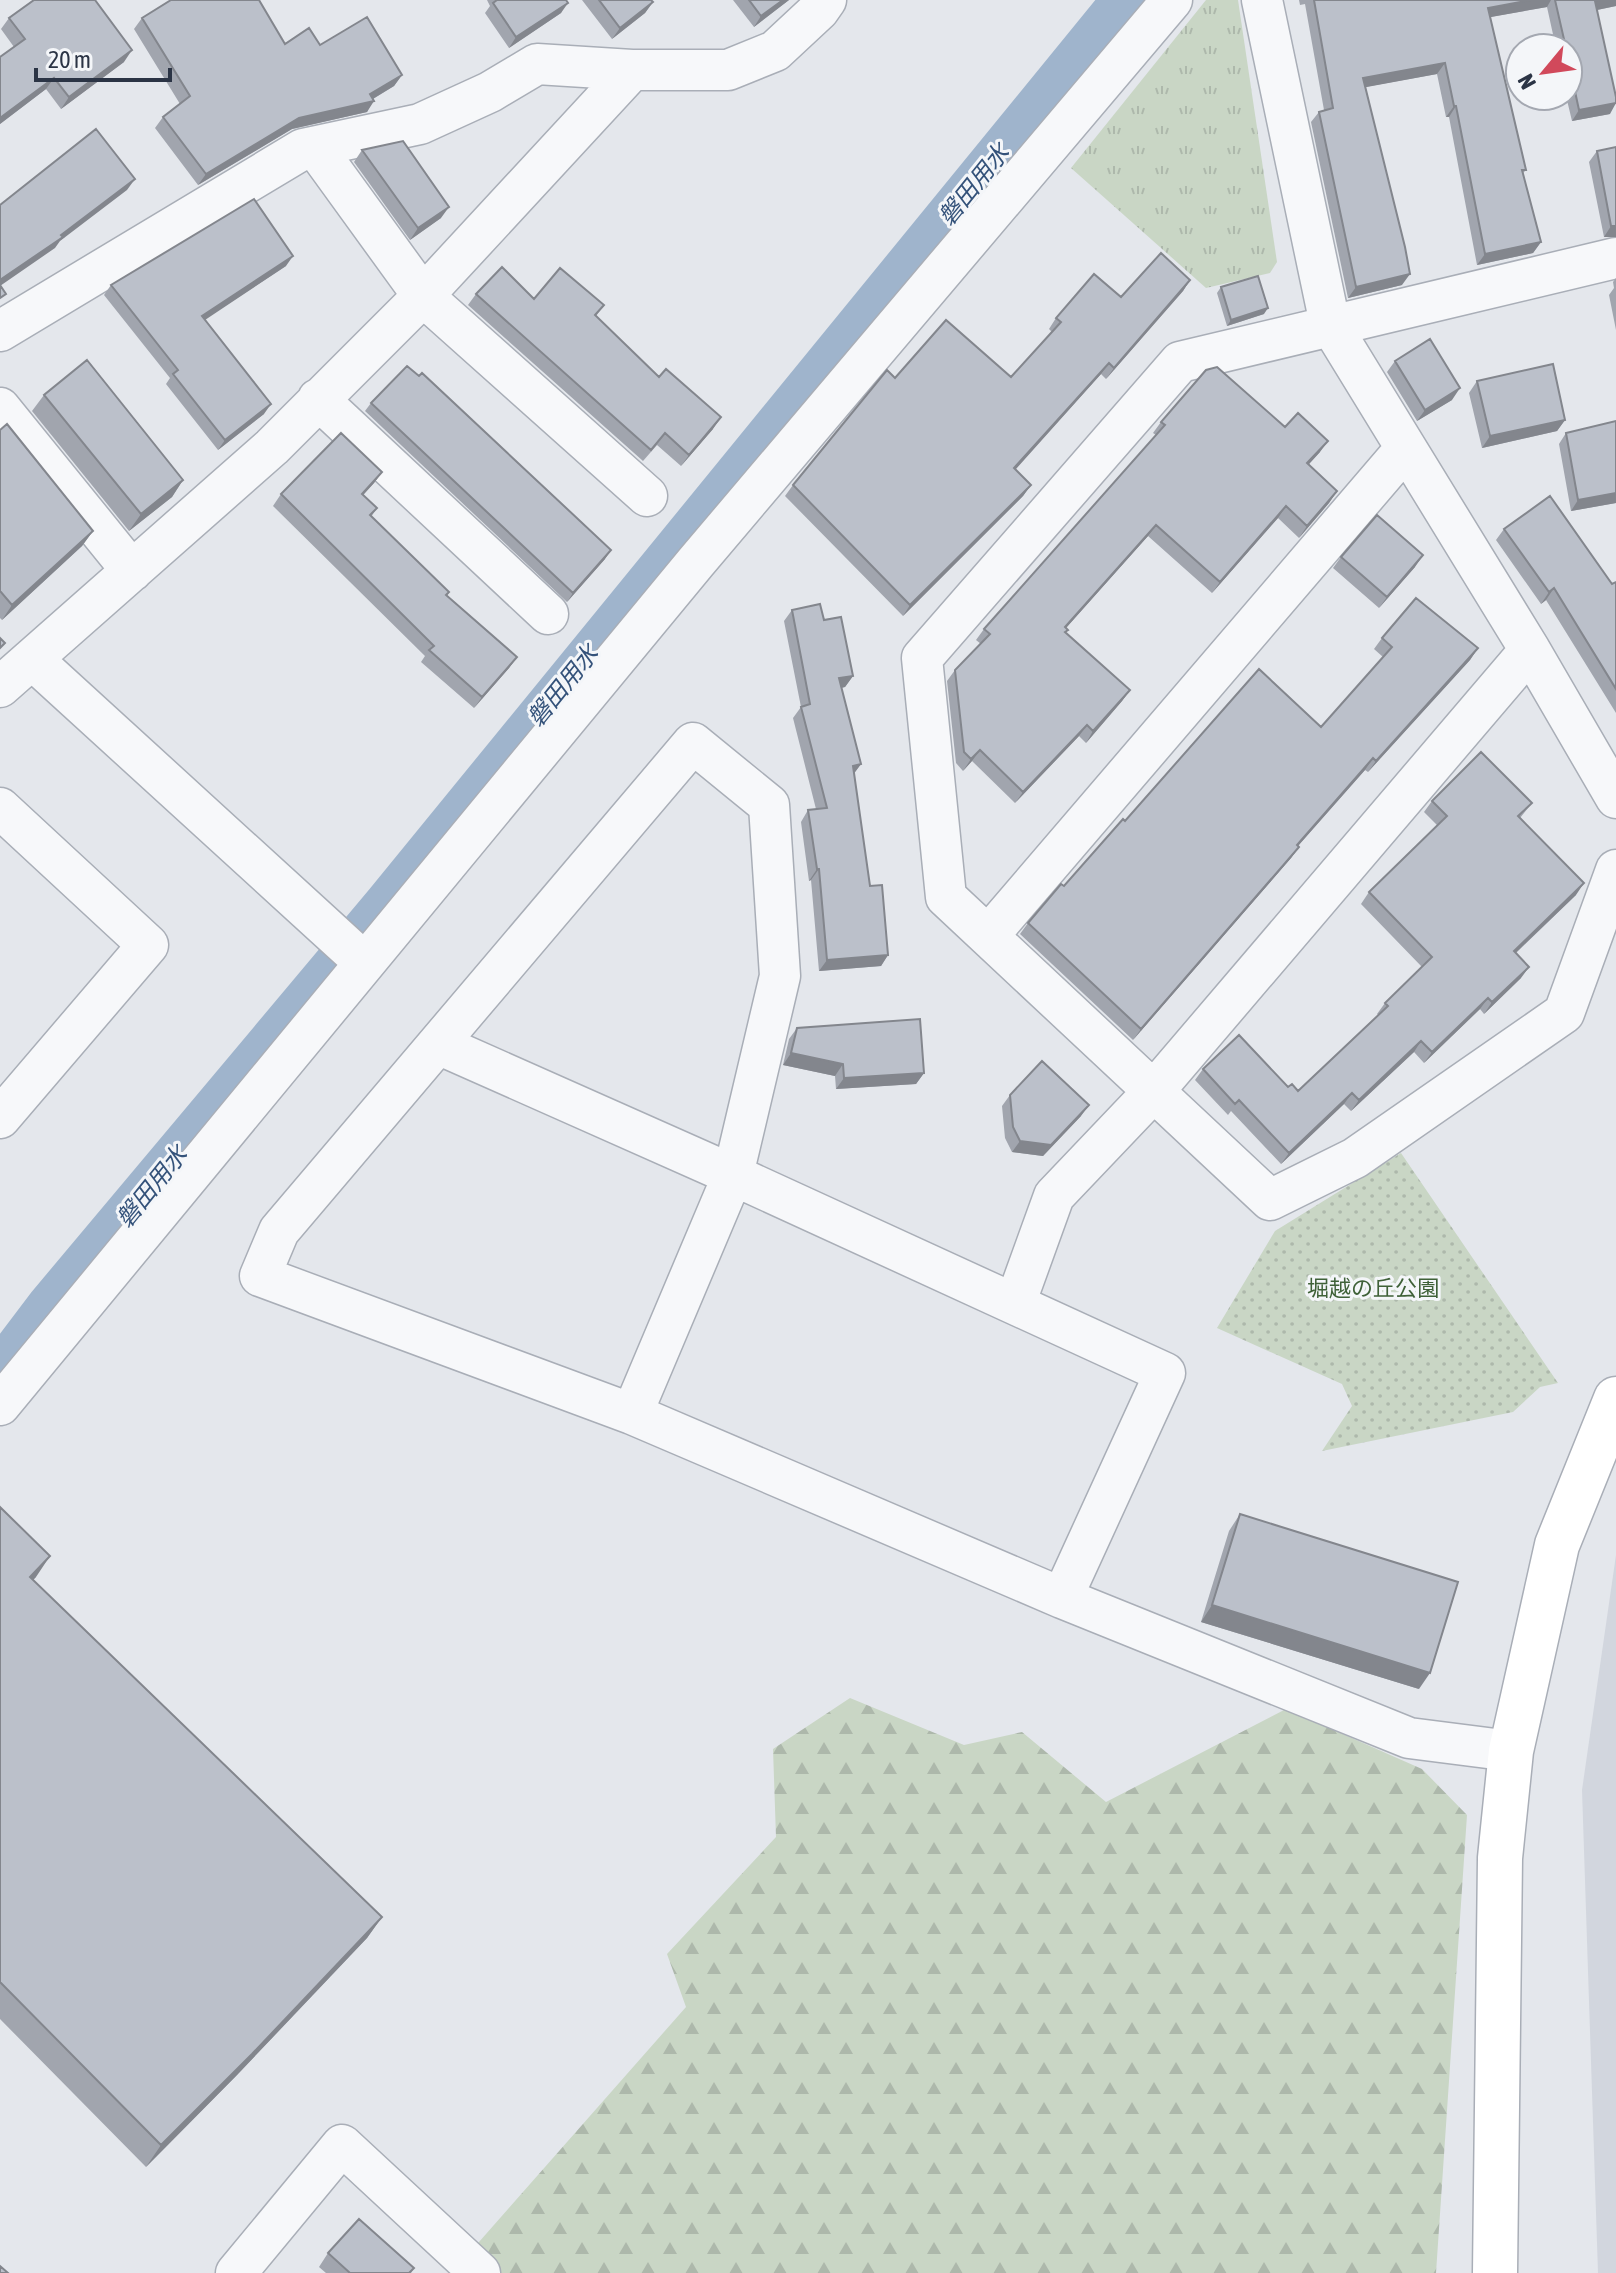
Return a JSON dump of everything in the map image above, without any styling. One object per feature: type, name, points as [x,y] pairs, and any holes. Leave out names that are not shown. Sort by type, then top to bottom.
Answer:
[{"type":"street","points":[[0,331],[303,149],[420,124],[490,92],[537,64],[632,70],[728,70],[775,51],[826,0]]},
{"type":"street","points":[[0,1405],[696,562],[1172,0]]},
{"type":"street","points":[[1262,0],[1330,324],[1530,650],[1616,798]]},
{"type":"street","points":[[0,687],[272,447],[423,296],[632,70]]},
{"type":"street","points":[[315,147],[423,296],[647,496]]},
{"type":"street","points":[[1616,258],[1180,362],[922,658],[946,897],[1270,1200],[1355,1158],[1564,1013],[1616,870]]},
{"type":"street","points":[[318,399],[548,614]]},
{"type":"street","points":[[0,408],[132,571]]},
{"type":"street","points":[[988,936],[1406,448]]},
{"type":"street","points":[[1015,1304],[1054,1196],[1153,1092],[1530,650]]},
{"type":"street","points":[[32,659],[365,963]]},
{"type":"street","points":[[632,1414],[733,1175],[780,976],[769,805],[693,743],[279,1231],[260,1276],[632,1414],[1062,1598],[1409,1738],[1511,1751]]},
{"type":"street","points":[[0,808],[148,945],[0,1118]]},
{"type":"street","points":[[438,1044],[1165,1373],[1062,1598]]},
{"type":"street","points":[[1495,2273],[1500,1858],[1511,1751],[1557,1545],[1616,1399]]},
{"type":"street","points":[[236,2273],[342,2145],[480,2273]]},
{"type":"shaded area","points":[[1616,1555],[1616,2273],[1598,2273],[1582,1790]]},
{"type":"green space","points":[[1206,0],[1238,0],[1277,262],[1270,273],[1206,288],[1071,168]]},
{"type":"green space","name":"堀越の丘公園","points":[[1401,1153],[1558,1383],[1540,1387],[1513,1412],[1322,1451],[1352,1406],[1342,1384],[1217,1328],[1275,1231]]},
{"type":"green space","points":[[850,1698],[964,1745],[1022,1732],[1106,1802],[1286,1709],[1422,1769],[1467,1815],[1436,2273],[483,2273],[464,2259],[686,2007],[667,1954],[776,1837],[773,1749]]},
{"type":"building","points":[[34,0],[95,0],[132,50],[69,97],[54,78],[0,118],[0,57],[25,39],[9,18]]},
{"type":"building","points":[[171,0],[259,0],[285,44],[309,28],[320,45],[367,17],[402,75],[370,94],[374,101],[299,118],[206,174],[163,117],[190,96],[142,18]]},
{"type":"building","points":[[497,0],[566,0],[568,3],[516,37],[493,3]]},
{"type":"building","points":[[599,0],[651,0],[653,2],[620,28]]},
{"type":"building","points":[[749,0],[783,0],[761,16]]},
{"type":"building","points":[[1314,0],[1531,0],[1488,8],[1504,76],[1504,112],[1512,112],[1526,170],[1522,170],[1541,242],[1485,254],[1445,63],[1363,78],[1410,274],[1356,287],[1319,112],[1333,108]]},
{"type":"building","points":[[1555,0],[1600,0],[1595,1],[1616,103],[1584,109],[1584,32],[1562,32]]},
{"type":"building","points":[[96,129],[135,179],[61,235],[63,237],[0,280],[0,205]]},
{"type":"building","points":[[403,141],[449,207],[418,228],[362,150]]},
{"type":"building","points":[[1616,147],[1616,226],[1611,226],[1597,151]]},
{"type":"building","points":[[254,199],[293,256],[202,316],[271,404],[225,440],[173,374],[178,370],[111,285]]},
{"type":"building","points":[[1161,253],[1190,280],[1114,368],[1109,363],[1014,468],[1031,485],[910,605],[793,485],[887,370],[895,378],[946,320],[1011,377],[1061,322],[1056,318],[1094,274],[1121,297]]},
{"type":"building","points":[[502,267],[534,299],[560,268],[604,305],[595,315],[659,377],[666,369],[721,417],[689,455],[665,433],[651,450],[476,294]]},
{"type":"building","points":[[1258,276],[1268,308],[1231,320],[1221,287]]},
{"type":"building","points":[[1430,339],[1460,388],[1425,410],[1395,361]]},
{"type":"building","points":[[87,360],[183,480],[141,514],[44,395]]},
{"type":"building","points":[[1553,364],[1565,420],[1490,436],[1477,381]]},
{"type":"building","points":[[407,366],[419,376],[422,373],[611,550],[573,593],[371,403]]},
{"type":"building","points":[[1217,367],[1285,427],[1298,413],[1328,441],[1307,463],[1337,491],[1307,526],[1286,506],[1220,582],[1156,525],[1065,627],[1068,630],[1065,632],[1130,690],[1093,731],[1087,725],[1023,792],[980,750],[971,759],[964,752],[955,670],[990,634],[984,629],[1165,425],[1161,422],[1206,370]]},
{"type":"building","points":[[1616,421],[1616,493],[1578,500],[1566,433]]},
{"type":"building","points":[[7,424],[93,531],[12,605],[0,591],[0,430]]},
{"type":"building","points":[[341,433],[382,472],[362,494],[377,508],[370,515],[449,592],[446,595],[517,657],[482,697],[429,650],[434,646],[281,494]]},
{"type":"building","points":[[1550,496],[1612,584],[1616,582],[1616,689],[1554,588],[1549,592],[1504,529]]},
{"type":"building","points":[[1377,515],[1423,555],[1387,597],[1341,557]]},
{"type":"building","points":[[1416,598],[1478,648],[1376,761],[1373,758],[1141,1029],[1028,923],[1061,884],[1064,886],[1123,819],[1125,821],[1259,669],[1321,727],[1392,647],[1382,638]]},
{"type":"building","points":[[820,604],[824,620],[841,617],[853,676],[839,678],[861,764],[853,766],[870,886],[882,885],[888,955],[827,960],[819,869],[808,810],[827,808],[801,707],[810,704],[792,610]]},
{"type":"building","points":[[1481,752],[1532,803],[1518,816],[1584,883],[1514,951],[1529,967],[1492,1002],[1488,998],[1432,1052],[1421,1041],[1359,1100],[1352,1093],[1289,1153],[1239,1100],[1235,1104],[1203,1069],[1239,1035],[1288,1087],[1292,1084],[1298,1091],[1388,1006],[1385,1003],[1432,957],[1369,892],[1447,816],[1432,801]]},
{"type":"building","points":[[920,1019],[924,1073],[844,1078],[843,1064],[791,1053],[797,1028]]},
{"type":"building","points":[[1042,1061],[1089,1105],[1051,1145],[1020,1141],[1013,1127],[1010,1095]]},
{"type":"building","points":[[0,1507],[50,1556],[30,1577],[382,1917],[161,2145],[0,1982]]},
{"type":"building","points":[[1240,1514],[1458,1582],[1430,1673],[1212,1605]]},
{"type":"building","points":[[359,2219],[414,2268],[409,2273],[350,2273],[328,2253]]},
{"type":"waterway","name":"磐田用水","points":[[0,1372],[49,1307],[387,904],[1125,0]]}]
